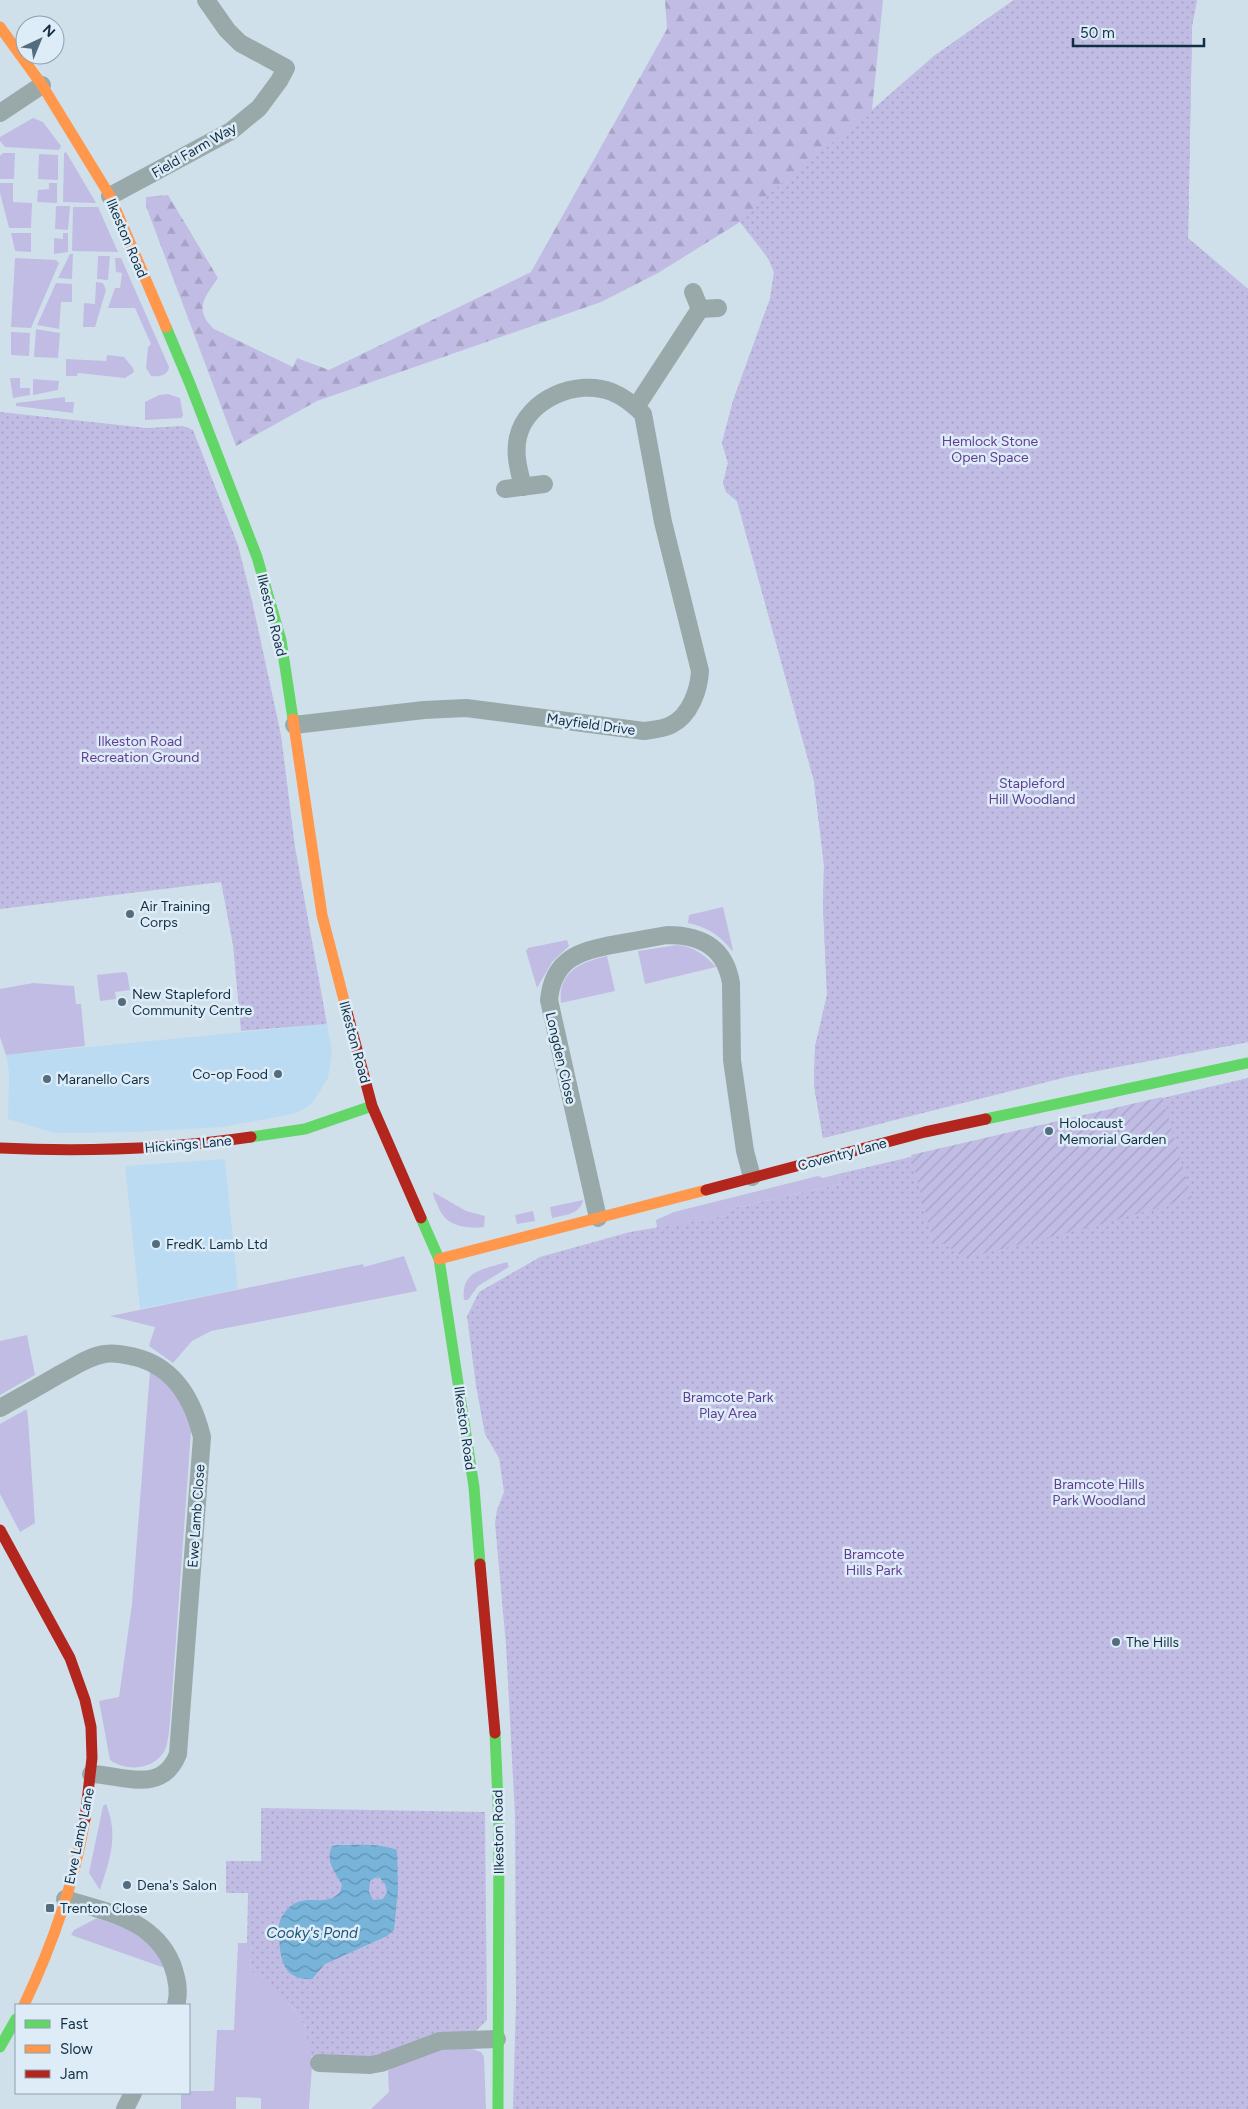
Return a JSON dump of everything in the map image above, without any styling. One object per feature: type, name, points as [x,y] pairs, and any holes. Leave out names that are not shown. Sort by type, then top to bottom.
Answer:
[{"type":"main road","name":"Ilkeston Road","points":[[0,27],[42,85],[110,196],[190,384],[257,557],[281,640],[322,915],[372,1106],[439,1259],[474,1487],[495,1737],[499,1825],[498,2109]]},
{"type":"main road","name":"Coventry Lane","points":[[439,1259],[925,1132],[1248,1063]]},
{"type":"main road","name":"Hickings Lane","points":[[0,1148],[64,1151],[218,1142],[305,1129],[372,1106]]},
{"type":"main road","name":"Ewe Lamb Lane","points":[[0,1530],[70,1658],[79,1680],[91,1728],[91,1774],[83,1831],[65,1899],[37,1977],[24,2004]]},
{"type":"main road","points":[[0,2046],[15,2021]]},
{"type":"street","name":"Field Farm Way","points":[[110,196],[231,131],[259,108],[286,68],[240,43],[227,30],[206,0]]},
{"type":"street","points":[[0,113],[42,85]]},
{"type":"street","points":[[693,292],[700,309]]},
{"type":"street","points":[[700,309],[718,308]]},
{"type":"street","points":[[523,487],[516,454],[518,437],[524,423],[542,402],[554,396],[587,388],[610,392],[636,407],[700,309]]},
{"type":"street","name":"Mayfield Drive","points":[[294,725],[407,712],[466,708],[644,731],[672,725],[694,699],[699,685],[700,670],[664,522],[644,414],[636,407]]},
{"type":"street","points":[[505,489],[544,484]]},
{"type":"street","name":"Longden Close","points":[[598,1218],[549,1000],[551,985],[560,968],[575,955],[590,948],[667,935],[678,935],[705,942],[724,959],[730,972],[732,983],[731,1052],[735,1088],[752,1177]]},
{"type":"street","name":"Ewe Lamb Close","points":[[0,1408],[85,1361],[106,1354],[122,1354],[148,1360],[171,1375],[187,1395],[197,1417],[202,1437],[178,1754],[172,1767],[165,1773],[148,1780],[91,1774]]},
{"type":"street","points":[[65,1899],[127,1920],[145,1930],[160,1942],[177,1976],[178,1997],[176,2004]]},
{"type":"street","points":[[319,2063],[370,2065],[440,2041],[497,2039]]},
{"type":"street","points":[[125,2109],[132,2094]]},
{"type":"shaded area","points":[[327,1024],[332,1052],[328,1078],[313,1102],[306,1108],[293,1114],[222,1127],[137,1132],[55,1133],[8,1119],[9,1072],[6,1055]]},
{"type":"shaded area","points":[[225,1159],[238,1289],[140,1309],[125,1166]]},
{"type":"green space","name":"Hemlock Stone Open Space","points":[[665,0],[883,0],[872,110],[934,56],[1014,0],[1197,0],[1192,26],[1188,238],[1248,289],[1248,1042],[1223,1047],[1177,985],[887,1122],[823,1138],[814,1085],[815,1047],[827,995],[823,906],[824,865],[814,781],[737,501],[726,492],[723,483],[728,463],[722,443],[733,401],[770,299],[774,272],[768,258],[740,222],[658,273],[601,302],[317,401],[236,446],[146,206],[146,197],[168,195],[218,278],[203,303],[204,315],[214,329],[293,367],[297,358],[329,370],[531,272],[667,29]]},
{"type":"green space","name":"Hemlock Stone Open Space","points":[[1014,0],[1197,0],[1192,26],[1188,238],[1248,289],[1248,1042],[1071,1076],[823,1138],[814,1085],[815,1047],[827,995],[823,906],[824,865],[814,781],[737,501],[726,492],[723,483],[728,463],[722,443],[733,401],[770,299],[774,272],[768,258],[740,221],[934,56]]},
{"type":"green space","points":[[33,118],[43,122],[61,146],[59,150],[5,147],[0,141],[0,137]]},
{"type":"green space","points":[[66,152],[96,203],[63,202],[64,153]]},
{"type":"green space","points":[[3,153],[15,153],[14,179],[0,179],[0,156]]},
{"type":"green space","points":[[39,154],[58,155],[58,180],[38,179]]},
{"type":"green space","points":[[0,183],[13,183],[13,202],[32,203],[31,228],[9,228],[0,193]]},
{"type":"green space","points":[[49,183],[57,183],[57,203],[37,202],[38,190],[49,189]]},
{"type":"green space","points":[[56,206],[70,206],[68,230],[55,229]]},
{"type":"green space","points":[[73,207],[98,207],[118,252],[72,251]]},
{"type":"green space","points":[[11,233],[31,233],[31,252],[15,251]]},
{"type":"green space","points":[[63,233],[68,233],[68,252],[54,254],[54,238],[63,239]]},
{"type":"green space","points":[[70,254],[73,254],[72,279],[58,278]]},
{"type":"green space","points":[[98,256],[110,256],[108,280],[97,279]]},
{"type":"green space","points":[[15,258],[56,260],[59,263],[31,328],[11,327]]},
{"type":"green space","points":[[115,258],[121,258],[169,367],[167,372],[162,375],[151,376],[146,368],[148,347],[151,344],[135,308],[108,308],[115,288],[120,288],[122,273],[116,272]]},
{"type":"green space","points":[[96,282],[103,283],[106,290],[95,327],[83,327],[84,303],[95,304]]},
{"type":"green space","points":[[56,283],[72,284],[72,302],[61,302],[59,329],[37,325]]},
{"type":"green space","points":[[36,329],[60,333],[58,358],[34,357]]},
{"type":"green space","points":[[11,332],[30,333],[29,356],[11,355]]},
{"type":"green space","points":[[107,355],[124,357],[134,372],[125,378],[78,373],[77,376],[66,376],[66,359],[106,361]]},
{"type":"green space","points":[[10,378],[20,378],[20,388],[30,388],[30,395],[13,398]]},
{"type":"green space","points":[[33,379],[59,381],[58,390],[33,395]]},
{"type":"green space","points":[[168,394],[180,398],[183,416],[181,418],[145,420],[145,402],[159,395]]},
{"type":"green space","points":[[65,397],[65,402],[74,402],[73,413],[16,406],[16,403]]},
{"type":"green space","name":"Ilkeston Road Recreation Ground","points":[[0,412],[147,428],[183,426],[193,430],[238,545],[253,605],[281,735],[295,847],[327,1024],[241,1031],[233,945],[221,882],[0,909]]},
{"type":"green space","points":[[723,907],[732,951],[713,932],[688,923],[689,915]]},
{"type":"green space","points":[[567,940],[569,946],[552,962],[537,988],[526,951],[528,948]]},
{"type":"green space","points":[[677,945],[688,947],[698,952],[716,967],[645,984],[638,951]]},
{"type":"green space","points":[[607,956],[615,991],[561,1003],[563,983],[567,976],[580,965]]},
{"type":"green space","points":[[127,973],[130,990],[115,992],[116,999],[100,1001],[97,975]]},
{"type":"green space","points":[[33,983],[74,986],[76,1004],[81,1004],[85,1046],[6,1055],[0,1037],[0,989]]},
{"type":"green space","name":"Bramcote Hills Park","points":[[1248,1078],[1248,2109],[513,2109],[516,2000],[515,1815],[506,1645],[495,1523],[497,1510],[504,1492],[499,1458],[485,1434],[476,1386],[467,1316],[479,1292],[540,1257],[630,1232],[725,1216],[725,1210],[841,1184],[838,1174]]},
{"type":"green space","points":[[1162,1097],[1192,1198],[1095,1226],[965,1258],[943,1243],[933,1242],[911,1155]]},
{"type":"green space","points":[[838,1174],[841,1184],[725,1210],[726,1216],[657,1228],[656,1220],[674,1212],[818,1176],[823,1178]]},
{"type":"green space","points":[[433,1192],[466,1211],[485,1216],[484,1227],[463,1227],[445,1218],[441,1213]]},
{"type":"green space","points":[[583,1200],[579,1209],[566,1215],[552,1218],[550,1207]]},
{"type":"green space","points":[[533,1211],[535,1221],[517,1224],[515,1215]]},
{"type":"green space","points":[[404,1256],[417,1291],[211,1331],[192,1341],[173,1363],[149,1346],[155,1327],[110,1316],[363,1264],[364,1267]]},
{"type":"green space","points":[[507,1262],[509,1267],[478,1286],[468,1300],[464,1300],[466,1282],[470,1277],[483,1269]]},
{"type":"green space","points":[[27,1335],[35,1375],[0,1395],[0,1341]]},
{"type":"green space","points":[[150,1371],[169,1383],[188,1416],[191,1431],[168,1740],[165,1750],[154,1762],[140,1767],[132,1767],[117,1764],[110,1760],[99,1701],[119,1697],[132,1604]]},
{"type":"green space","points":[[27,1410],[28,1418],[35,1523],[20,1532],[0,1494],[0,1424]]},
{"type":"green space","points":[[106,1804],[112,1827],[112,1847],[100,1890],[89,1873],[103,1806]]},
{"type":"green space","points":[[261,1808],[485,1812],[487,2020],[476,2031],[376,2056],[358,2058],[311,2056],[305,2026],[293,2008],[250,1970],[252,1943],[247,1943],[248,1893],[226,1893],[226,1861],[261,1861]]},
{"type":"green space","points":[[97,1918],[128,1929],[153,1947],[165,1968],[71,1935],[74,1930]]},
{"type":"green space","points":[[238,1943],[252,1943],[250,1970],[294,2009],[308,2034],[312,2055],[309,2109],[261,2109],[261,2098],[236,2097],[236,2109],[181,2109],[181,2094],[190,2094],[190,2091],[214,2091],[217,2030],[234,2030]]},
{"type":"green space","points":[[466,2047],[481,2052],[484,2057],[486,2109],[371,2109],[389,2092],[388,2071],[393,2067],[438,2048]]},
{"type":"water","name":"Cooky's Pond","points":[[368,1845],[383,1846],[397,1850],[398,1890],[394,1930],[387,1936],[325,1964],[312,1979],[302,1978],[289,1972],[283,1962],[279,1923],[281,1917],[292,1905],[306,1900],[327,1899],[334,1897],[340,1892],[342,1885],[330,1862],[332,1846]],"holes":[[[378,1876],[385,1884],[387,1892],[383,1899],[373,1900],[369,1892],[370,1881]]]},
{"type":"traffic: fast","points":[[166,327],[257,557],[281,640],[293,719]]},
{"type":"traffic: fast","points":[[986,1119],[1248,1063]]},
{"type":"traffic: fast","points":[[251,1137],[305,1129],[372,1106]]},
{"type":"traffic: fast","points":[[421,1218],[439,1259],[474,1487],[480,1564]]},
{"type":"traffic: fast","points":[[495,1733],[499,1825],[498,2109]]},
{"type":"traffic: fast","points":[[0,2047],[15,2021]]},
{"type":"traffic: slow","points":[[0,27],[42,85],[110,196],[166,327]]},
{"type":"traffic: slow","points":[[293,719],[322,915],[347,1012]]},
{"type":"traffic: slow","points":[[439,1259],[706,1190]]},
{"type":"traffic: slow","points":[[24,2004],[44,1960],[61,1914],[75,1867],[85,1819]]},
{"type":"traffic: jam","points":[[347,1012],[372,1106],[421,1218]]},
{"type":"traffic: jam","points":[[706,1190],[925,1132],[986,1119]]},
{"type":"traffic: jam","points":[[0,1148],[126,1149],[251,1137]]},
{"type":"traffic: jam","points":[[0,1530],[70,1658],[85,1700],[91,1727],[92,1758],[85,1819]]},
{"type":"traffic: jam","points":[[480,1564],[495,1733]]},
{"type":"place","name":"Air Training Corps","points":[[130,914]]},
{"type":"place","name":"New Stapleford Community Centre","points":[[122,1002]]},
{"type":"place","name":"Co-op Food","points":[[278,1074]]},
{"type":"place","name":"Maranello Cars","points":[[47,1079]]},
{"type":"place","name":"Holocaust Memorial Garden","points":[[1049,1131]]},
{"type":"place","name":"FredK. Lamb Ltd","points":[[156,1244]]},
{"type":"place","name":"The Hills","points":[[1116,1642]]},
{"type":"place","name":"Dena's Salon","points":[[127,1885]]},
{"type":"place","name":"Trenton Close","points":[[50,1908]]},
{"type":"park label","name":"Stapleford Hill Woodland","points":[[1032,792]]},
{"type":"park label","name":"Bramcote Park Play Area","points":[[728,1405]]},
{"type":"park label","name":"Bramcote Hills Park Woodland","points":[[1099,1492]]}]
